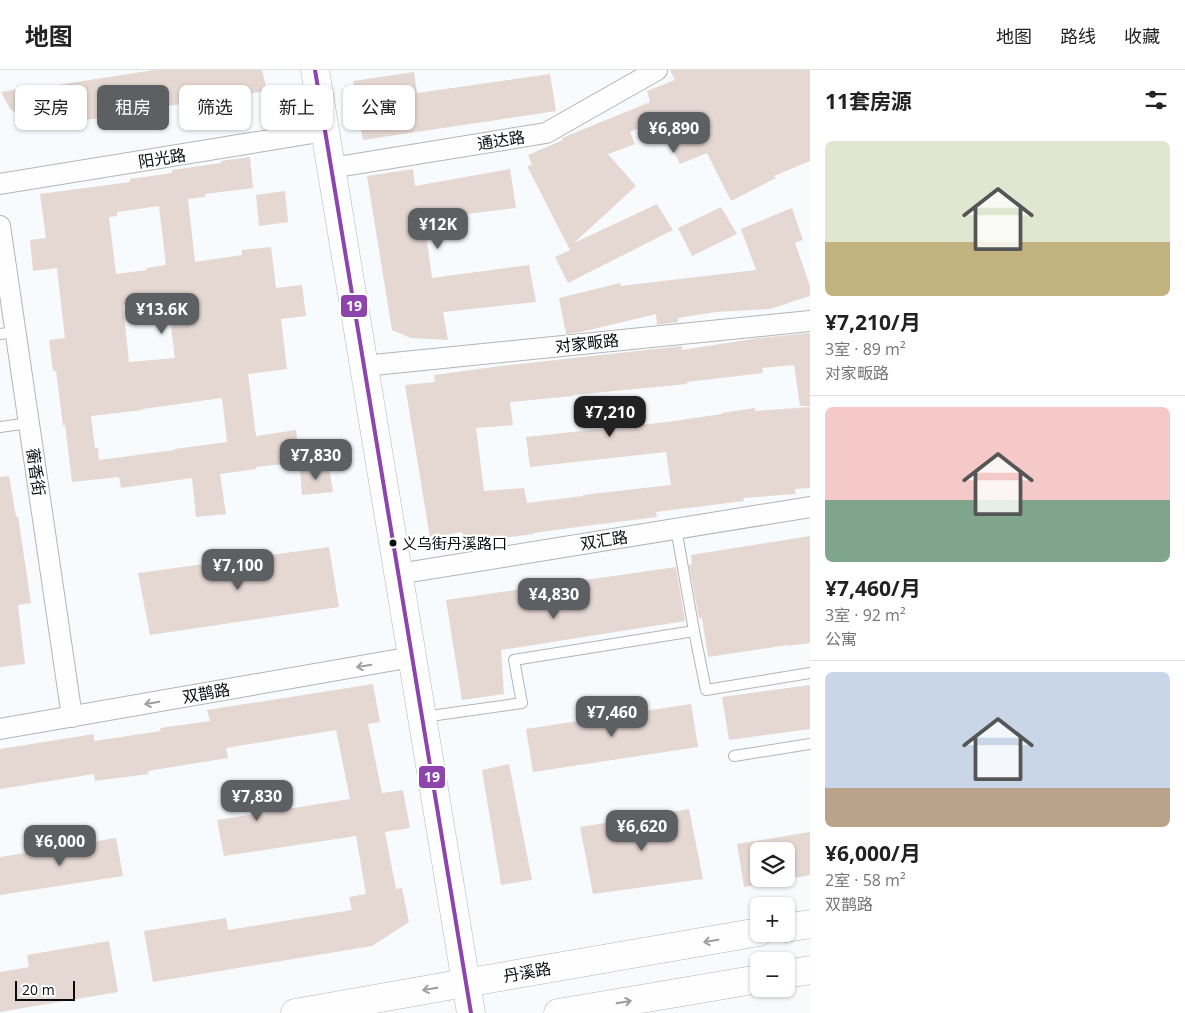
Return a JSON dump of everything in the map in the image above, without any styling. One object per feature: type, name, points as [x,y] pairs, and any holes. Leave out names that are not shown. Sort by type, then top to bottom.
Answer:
[{"type":"street","points":[[314,70],[470,1013]]},
{"type":"street","name":"通达路","points":[[331,168],[546,133],[657,70]]},
{"type":"street","name":"阳光路","points":[[0,184],[325,131]]},
{"type":"street","name":"蘅香街","points":[[0,226],[8,333],[29,422],[72,717]]},
{"type":"street","name":"对家畈路","points":[[364,366],[810,320]]},
{"type":"street","name":"双汇路","points":[[398,574],[810,507]]},
{"type":"street","name":"双鹊路","points":[[0,729],[412,657]]},
{"type":"street","points":[[795,926],[810,924]]},
{"type":"street","name":"丹溪路","points":[[295,1013],[750,934]]},
{"type":"street","points":[[795,972],[810,970]]},
{"type":"street","points":[[558,1013],[750,981]]},
{"type":"lane","points":[[0,427],[29,422]]},
{"type":"lane","points":[[676,528],[706,690],[810,673]]},
{"type":"lane","points":[[422,717],[522,703],[514,660],[694,631]]},
{"type":"lane","points":[[734,756],[810,744]]},
{"type":"building","points":[[154,70],[262,70],[266,85],[261,85],[261,92],[251,93],[251,85],[179,85],[179,104],[169,106],[169,85],[97,85],[97,118],[87,120],[87,85],[57,85]]},
{"type":"building","points":[[670,70],[810,70],[810,161],[774,176],[776,178],[731,201],[707,153],[680,164],[658,120],[630,132],[635,144],[608,154],[636,186],[574,243],[657,204],[673,230],[568,283],[555,257],[570,250],[527,166],[532,165],[528,155],[563,140],[562,138],[650,102],[647,91],[675,80]]},
{"type":"building","points":[[414,72],[417,93],[550,74],[556,111],[363,140],[361,130],[415,130],[415,85],[354,85],[353,81]]},
{"type":"building","points":[[15,90],[15,112],[10,109],[1,92]]},
{"type":"building","points":[[250,157],[253,188],[205,194],[205,197],[188,199],[195,262],[242,255],[242,250],[271,247],[276,288],[302,285],[306,316],[281,319],[287,369],[248,374],[256,436],[296,430],[300,462],[256,467],[256,469],[220,474],[226,514],[196,517],[192,478],[121,488],[119,477],[72,482],[65,425],[63,426],[56,371],[53,371],[49,340],[65,338],[57,268],[33,271],[30,240],[46,238],[40,194],[130,182],[130,179],[172,173],[172,170],[221,163],[221,161]],"holes":[[[159,206],[166,265],[146,268],[147,270],[116,274],[109,217],[117,216],[117,212]],[[167,297],[175,358],[129,362],[123,305],[136,303],[135,301]],[[222,398],[227,442],[99,460],[98,448],[95,448],[91,416]]]},
{"type":"building","points":[[413,169],[415,186],[510,169],[516,208],[424,219],[432,278],[529,265],[536,302],[443,312],[448,340],[411,338],[392,330],[367,176]]},
{"type":"building","points":[[285,191],[288,222],[259,226],[256,195]]},
{"type":"building","points":[[721,207],[737,234],[692,256],[678,228]]},
{"type":"building","points":[[792,208],[803,240],[795,243],[810,286],[810,296],[770,309],[716,312],[678,318],[678,322],[657,325],[656,314],[566,334],[559,298],[620,283],[621,286],[756,270],[741,229]]},
{"type":"building","points":[[810,333],[810,406],[800,406],[794,365],[762,368],[763,373],[687,382],[687,384],[510,402],[513,425],[476,428],[484,491],[524,488],[527,503],[671,485],[666,452],[530,467],[526,437],[667,422],[755,408],[755,411],[810,407],[810,488],[795,489],[796,494],[743,498],[744,501],[656,512],[657,517],[534,534],[464,543],[462,532],[430,538],[405,385],[435,382],[434,375],[501,366],[682,346],[682,350],[759,338]]},
{"type":"building","points":[[329,467],[333,492],[302,495],[300,470]]},
{"type":"building","points":[[9,476],[16,517],[18,516],[31,603],[18,605],[25,664],[0,667],[0,477]]},
{"type":"building","points":[[810,536],[810,643],[708,657],[702,618],[699,619],[689,565],[692,564],[691,555]]},
{"type":"building","points":[[329,547],[339,607],[150,635],[138,573]]},
{"type":"building","points":[[676,567],[685,621],[501,650],[504,694],[462,700],[446,600]]},
{"type":"building","points":[[373,684],[380,722],[368,724],[382,793],[403,790],[410,828],[385,832],[396,889],[402,888],[409,922],[372,946],[153,982],[144,931],[226,918],[228,930],[352,910],[349,897],[366,894],[356,836],[224,856],[217,820],[350,799],[336,730],[226,748],[228,758],[148,771],[149,774],[95,781],[94,774],[0,789],[0,749],[94,734],[94,741],[161,731],[160,728],[210,721],[207,710]]},
{"type":"building","points":[[810,685],[810,729],[729,740],[722,697]]},
{"type":"building","points":[[691,704],[698,747],[533,772],[526,729]]},
{"type":"building","points":[[509,764],[532,880],[501,885],[482,770]]},
{"type":"building","points":[[689,809],[703,879],[593,894],[580,827]]},
{"type":"building","points":[[810,832],[810,875],[795,878],[795,842],[750,842],[750,886],[744,887],[737,844]]},
{"type":"building","points":[[116,838],[123,876],[0,895],[0,857]]},
{"type":"building","points":[[109,941],[118,992],[0,1012],[0,972],[29,967],[27,955]]},
{"type":"transit line","name":"19","points":[[315,70],[471,1013]]},
{"type":"place","name":"义乌街丹溪路口","points":[[393,543]]}]
